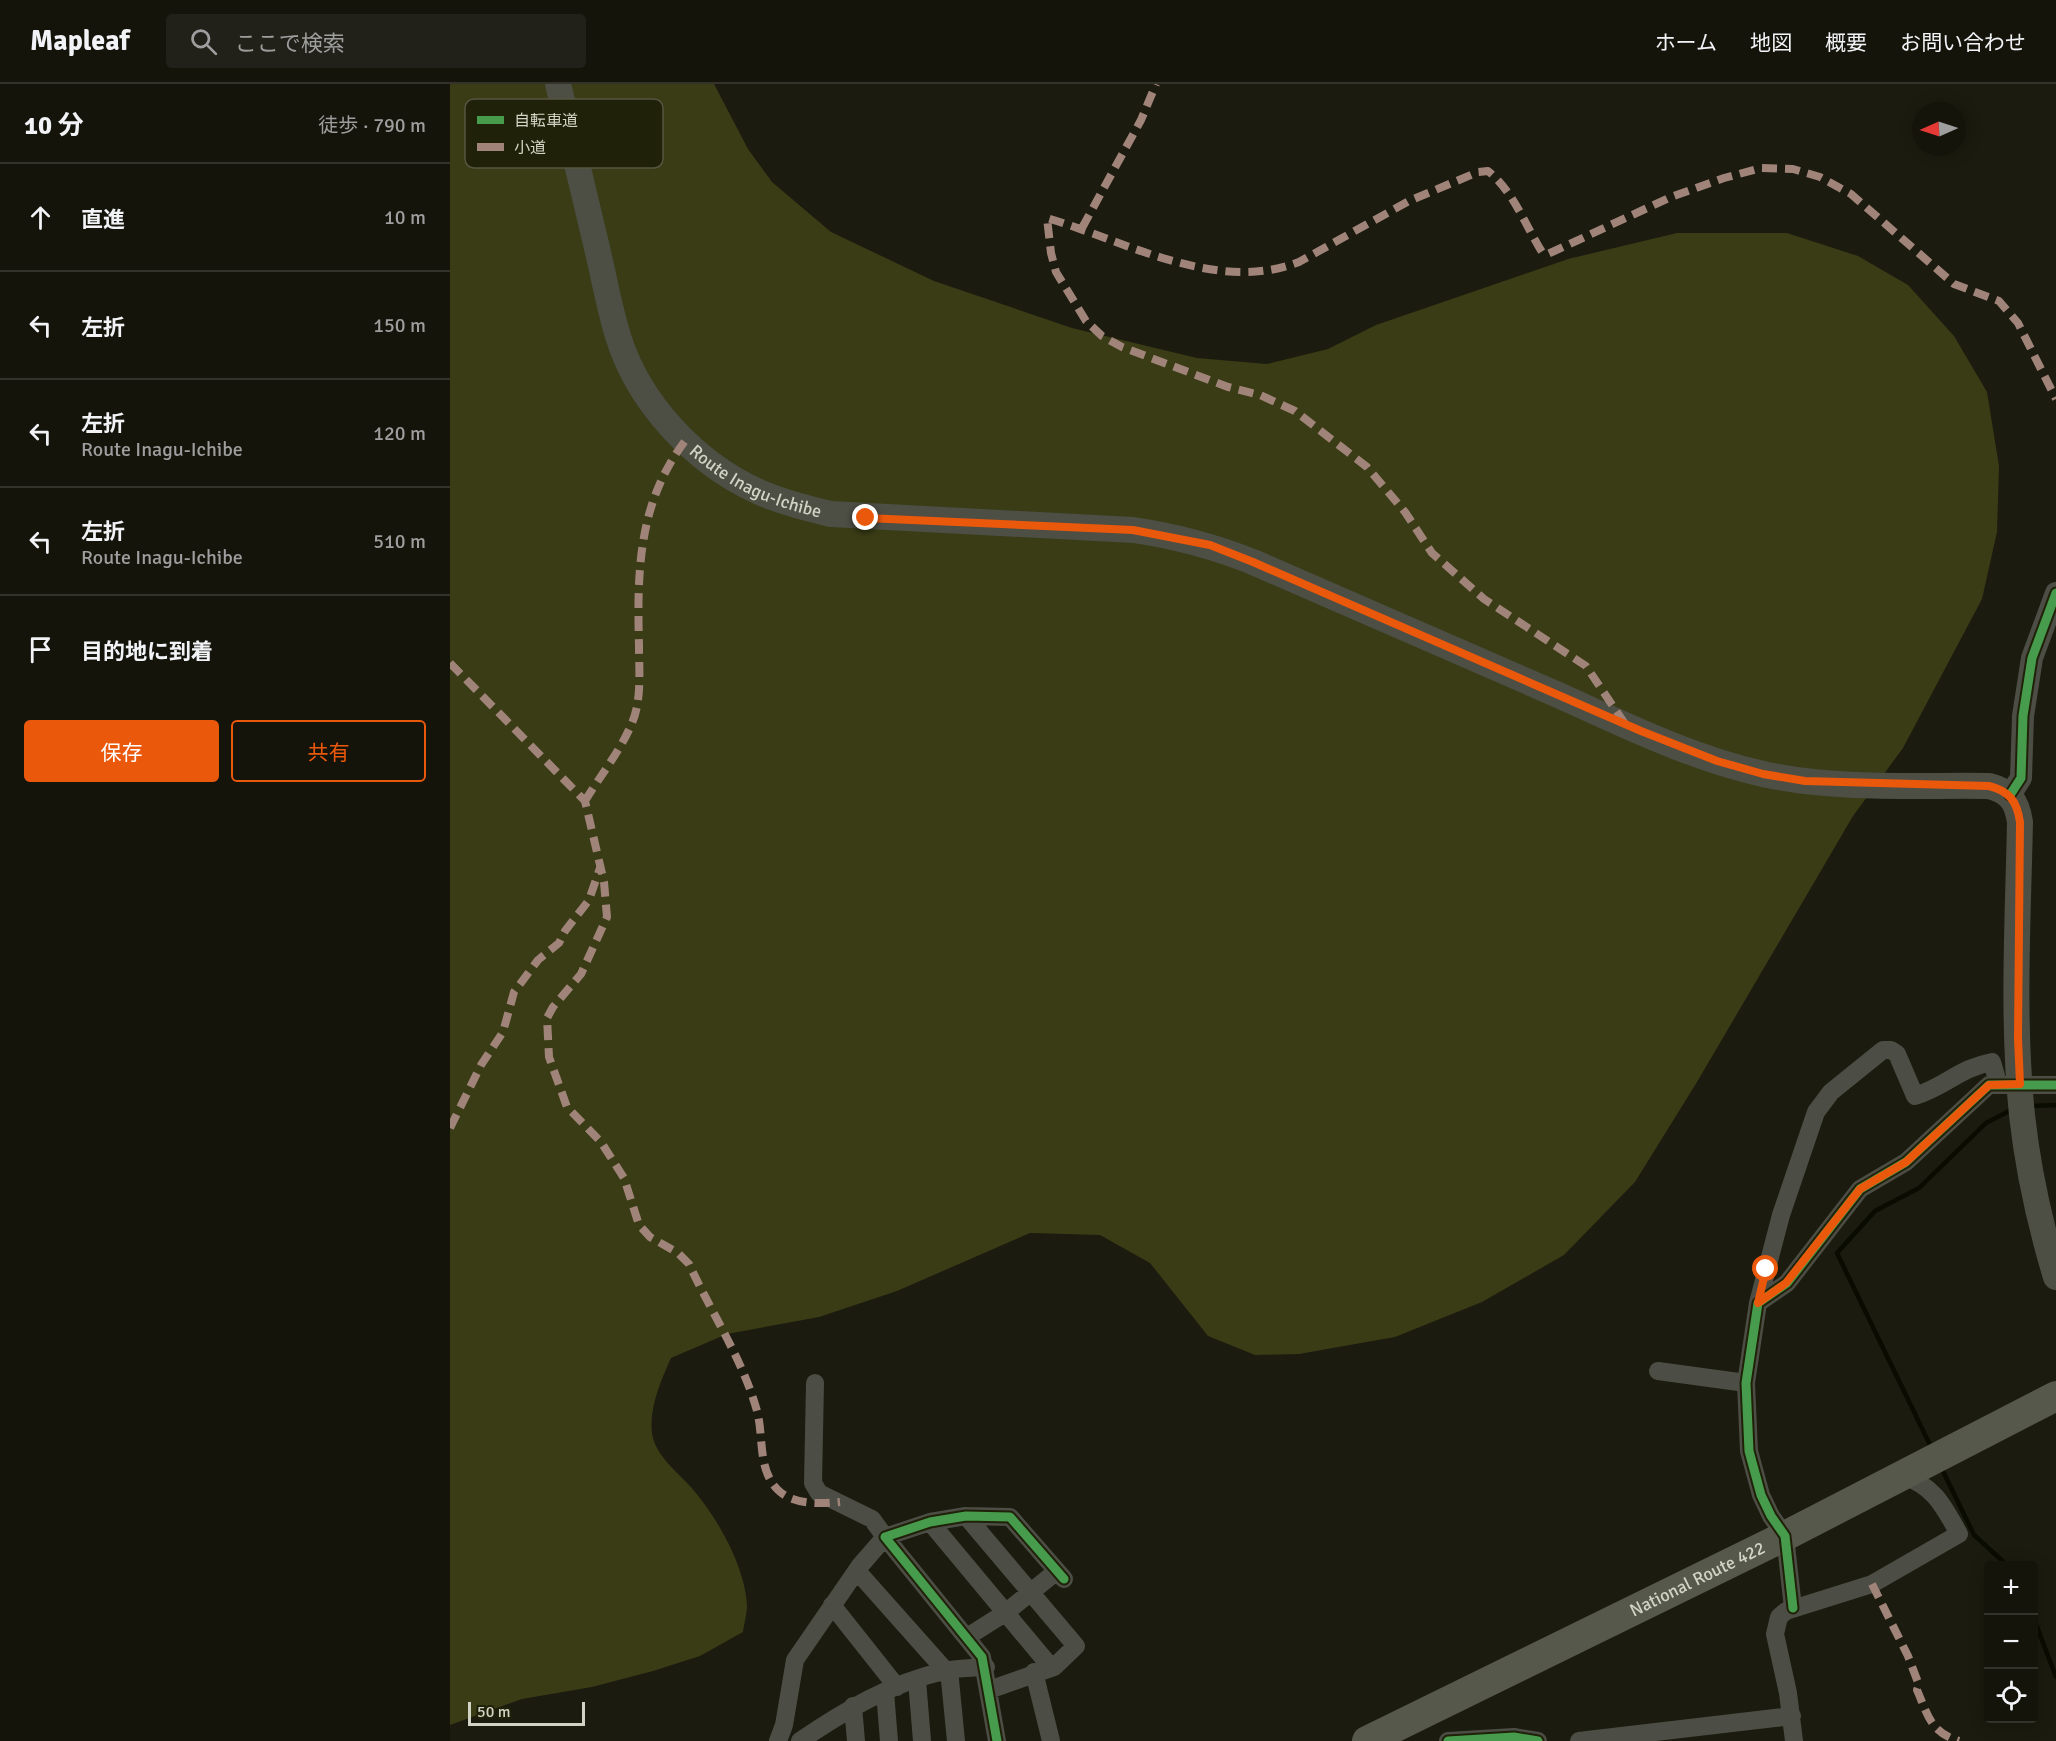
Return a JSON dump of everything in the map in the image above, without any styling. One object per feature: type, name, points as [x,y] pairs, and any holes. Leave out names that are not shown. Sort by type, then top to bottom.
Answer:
[{"type":"highway","name":"National Route 422","points":[[1367,1741],[1785,1536],[2056,1396]]},
{"type":"main road","name":"Route Inagu-Ichibe","points":[[558,84],[562,99]]},
{"type":"main road","name":"Route Inagu-Ichibe","points":[[578,168],[618,337],[636,377],[660,415],[685,441],[720,469],[756,490],[794,505],[831,514],[1133,530],[1210,545],[1625,724],[1717,761],[1763,774],[1805,781],[1989,786],[2010,795]]},
{"type":"main road","points":[[2010,795],[2018,807],[2020,822],[2018,1038],[2009,1084],[2022,1116],[2038,1209],[2056,1277]]},
{"type":"street","points":[[2010,795],[2021,778],[2023,716],[2032,658],[2056,592]]},
{"type":"street","points":[[1793,1608],[1785,1536],[1771,1516],[1753,1472],[1746,1418],[1746,1383],[1758,1303],[1781,1215],[1812,1122],[1822,1101],[1883,1050],[1891,1050],[1897,1054],[1915,1096],[1935,1090],[1969,1066],[1992,1062],[2009,1084]]},
{"type":"street","points":[[1758,1303],[1786,1283],[1860,1189],[1906,1162],[1980,1092],[2009,1084],[2056,1085]]},
{"type":"street","points":[[1658,1371],[1746,1383]]},
{"type":"street","points":[[815,1383],[813,1483],[819,1493],[872,1519],[982,1657],[986,1667],[997,1741]]},
{"type":"street","points":[[1794,1741],[1792,1716],[1775,1634],[1779,1617],[1793,1608],[1872,1584],[1959,1534],[1939,1499],[1928,1486],[1925,1464]]},
{"type":"street","points":[[778,1741],[784,1725],[795,1660],[872,1549],[885,1536],[930,1522],[966,1516],[1010,1517],[1061,1575],[1031,1592],[1005,1613],[967,1637]]},
{"type":"street","points":[[966,1516],[1076,1646],[1054,1667],[1042,1669],[989,1690]]},
{"type":"street","points":[[930,1522],[1005,1613],[1042,1669],[1051,1741]]},
{"type":"street","points":[[857,1571],[947,1670],[956,1741]]},
{"type":"street","points":[[832,1605],[891,1689],[890,1741]]},
{"type":"street","points":[[800,1741],[853,1706],[891,1689],[947,1670],[986,1667]]},
{"type":"street","points":[[917,1680],[922,1741]]},
{"type":"street","points":[[853,1706],[856,1741]]},
{"type":"street","points":[[1579,1741],[1792,1716]]},
{"type":"street","points":[[1448,1741],[1514,1737],[1538,1741]]},
{"type":"green space","points":[[450,84],[714,84],[748,149],[772,182],[831,232],[934,281],[1072,328],[1197,358],[1267,364],[1328,349],[1376,325],[1568,259],[1677,233],[1787,233],[1858,256],[1908,285],[1954,336],[1987,392],[1999,466],[1997,532],[1982,599],[1903,748],[1853,816],[1697,1082],[1635,1182],[1564,1255],[1482,1302],[1395,1337],[1299,1354],[1255,1355],[1208,1336],[1150,1263],[1100,1235],[1030,1233],[897,1291],[819,1317],[727,1334],[671,1358],[654,1404],[652,1433],[661,1454],[698,1496],[718,1524],[735,1557],[741,1573],[747,1605],[743,1632],[700,1656],[653,1671],[592,1687],[522,1699],[450,1725]]},
{"type":"waterway","points":[[2029,1106],[2056,1105]]},
{"type":"waterway","points":[[1932,1449],[1837,1253],[1875,1211],[1919,1188],[1986,1123],[2015,1108]]},
{"type":"waterway","points":[[1941,1467],[1974,1535],[2003,1561]]},
{"type":"waterway","points":[[2038,1630],[2056,1677]]},
{"type":"marked path","points":[[1082,228],[1141,120],[1156,84]]},
{"type":"marked path","points":[[1625,724],[1586,666],[1484,599],[1432,553],[1405,512],[1367,467],[1295,411],[1260,395],[1228,387],[1122,347],[1102,336],[1086,321],[1056,272],[1051,253],[1047,218],[1172,261],[1236,272],[1268,270],[1299,262],[1409,201],[1478,172],[1488,171],[1512,199],[1542,252],[1548,254],[1671,197],[1724,178],[1761,168],[1793,169],[1820,177],[1851,194],[1954,284],[1999,301],[2018,323],[2056,399]]},
{"type":"marked path","points":[[585,801],[622,743],[635,714],[639,685],[640,565],[644,539],[649,514],[658,489],[669,465],[685,441]]},
{"type":"marked path","points":[[450,663],[585,801],[604,882],[607,917],[581,974],[553,1007],[547,1018],[549,1057],[567,1107],[601,1142],[624,1178],[639,1225],[650,1237],[678,1253],[689,1264],[744,1373],[757,1411],[762,1452],[771,1482],[784,1495],[799,1501],[840,1502]]},
{"type":"marked path","points":[[450,1128],[481,1065],[503,1032],[514,992],[538,960],[559,943],[565,931],[589,900],[600,868]]},
{"type":"marked path","points":[[1872,1584],[1908,1656],[1919,1685],[1917,1690],[1927,1715],[1942,1733],[1959,1741]]},
{"type":"cycle path","points":[[2010,795],[2021,778],[2023,716],[2032,658],[2056,593]]},
{"type":"cycle path","points":[[1793,1608],[1785,1536],[1771,1516],[1761,1495],[1749,1451],[1746,1383],[1758,1303],[1787,1283],[1860,1189],[1906,1162],[1989,1085],[2056,1085]]},
{"type":"cycle path","points":[[997,1741],[982,1657],[885,1537],[930,1522],[966,1516],[1010,1517],[1064,1579]]},
{"type":"cycle path","points":[[1448,1741],[1514,1737],[1538,1741]]},
{"type":"route","points":[[866,518],[1133,530],[1210,545],[1641,731],[1717,761],[1763,774],[1805,781],[1845,784],[1989,786],[2010,795],[2018,807],[2020,822],[2018,1038],[2020,1084],[1989,1085],[1906,1162],[1873,1179],[1860,1189],[1816,1241],[1786,1283],[1758,1303],[1766,1269]]}]
